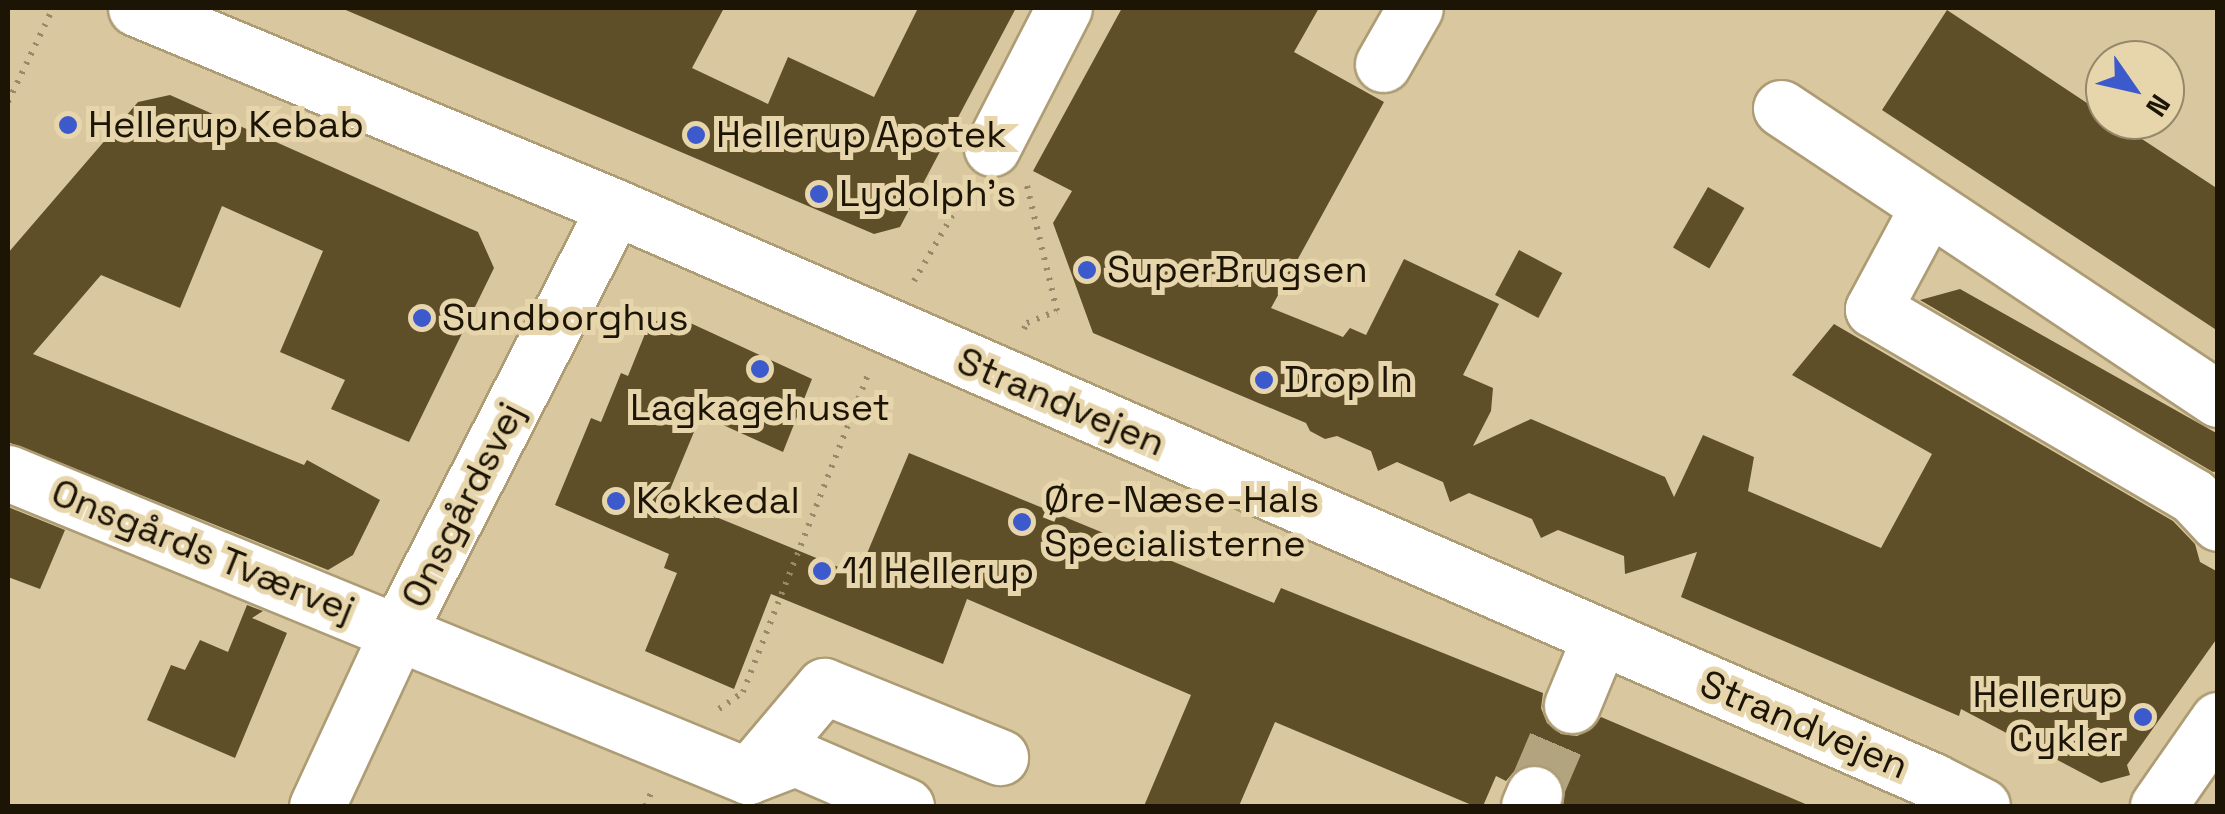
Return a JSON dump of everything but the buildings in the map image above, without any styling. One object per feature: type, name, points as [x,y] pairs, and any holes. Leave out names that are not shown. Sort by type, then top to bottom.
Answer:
[{"type":"main road","name":"Strandvejen","points":[[136,8],[615,207],[1933,780],[1982,806]]},
{"type":"main road","points":[[1001,168],[1064,8]]},
{"type":"main road","points":[[1384,64],[1415,8]]},
{"type":"main road","points":[[1781,108],[2218,399]]},
{"type":"main road","points":[[1928,206],[1874,309],[2193,496],[2218,523]]},
{"type":"main road","name":"Onsgårdsvej","points":[[316,806],[399,630],[615,207]]},
{"type":"main road","name":"Onsgårds Tværvej","points":[[8,473],[748,776]]},
{"type":"main road","points":[[1572,705],[1600,636]]},
{"type":"main road","points":[[748,776],[824,686],[1000,757]]},
{"type":"main road","points":[[2158,806],[2218,720]]},
{"type":"main road","points":[[748,776],[795,758],[906,806]]},
{"type":"path","points":[[8,102],[53,8]]},
{"type":"path","points":[[645,806],[672,744],[743,692],[888,328],[958,204],[1001,168],[1027,184],[1057,311],[1027,322],[1005,377]]},
{"type":"path","points":[[958,204],[976,199]]},
{"type":"tunnel","points":[[1534,794],[1572,705]]},
{"type":"place","name":"Hellerup Kebab","points":[[68,125]]},
{"type":"place","name":"Hellerup Apotek","points":[[696,135]]},
{"type":"place","name":"Lydolph's","points":[[819,194]]},
{"type":"place","name":"SuperBrugsen","points":[[1087,270]]},
{"type":"place","name":"Sundborghus","points":[[422,318]]},
{"type":"place","name":"Lagkagehuset","points":[[760,369]]},
{"type":"place","name":"Drop In","points":[[1264,380]]},
{"type":"place","name":"Kokkedal","points":[[616,501]]},
{"type":"place","name":"Øre-Næse-Hals Specialisterne","points":[[1022,522]]},
{"type":"place","name":"11 Hellerup","points":[[822,571]]},
{"type":"place","name":"Hellerup Cykler","points":[[2143,717]]}]
